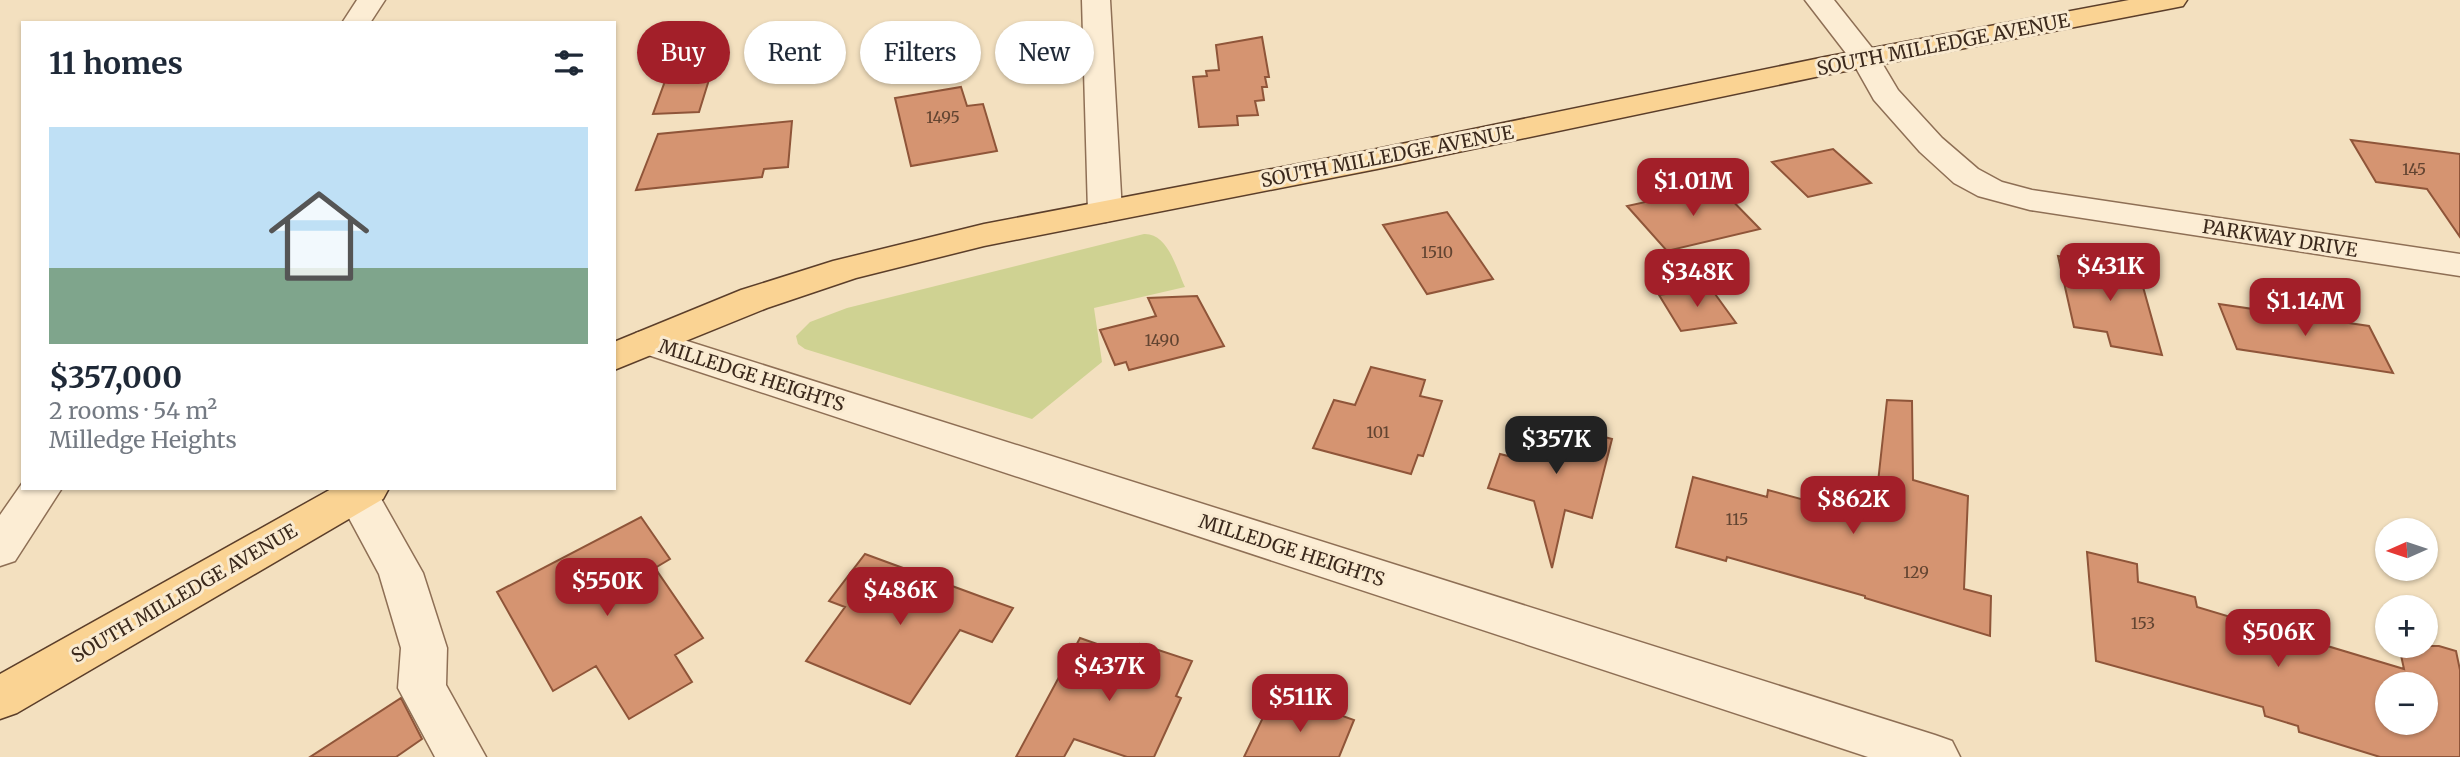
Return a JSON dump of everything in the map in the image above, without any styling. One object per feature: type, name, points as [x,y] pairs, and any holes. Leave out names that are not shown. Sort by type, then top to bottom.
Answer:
[{"type":"main road","name":"SOUTH MILLEDGE AVENUE","points":[[631,350],[754,299],[846,269],[984,235],[2173,0]]},
{"type":"main road","name":"SOUTH MILLEDGE AVENUE","points":[[0,698],[363,491]]},
{"type":"street","points":[[357,21],[371,0]]},
{"type":"street","points":[[1097,0],[1105,212]]},
{"type":"street","name":"PARKWAY DRIVE","points":[[1818,0],[1866,60],[1885,94],[1931,145],[1966,176],[1990,189],[2030,200],[2460,265]]},
{"type":"street","name":"MILLEDGE HEIGHTS","points":[[631,350],[1935,757]]},
{"type":"street","points":[[0,550],[40,490]]},
{"type":"street","points":[[363,491],[401,573],[424,648],[422,688],[461,757]]},
{"type":"green space","points":[[1144,234],[1152,235],[1165,245],[1185,287],[1094,308],[1102,362],[1032,419],[805,349],[798,344],[796,336],[810,322],[847,308]]},
{"type":"building","points":[[1262,37],[1269,77],[1265,77],[1267,87],[1262,87],[1264,100],[1255,101],[1258,115],[1237,116],[1238,125],[1199,127],[1193,77],[1207,76],[1206,71],[1219,70],[1216,45]]},
{"type":"building","points":[[664,84],[708,84],[699,112],[653,114]]},
{"type":"building","points":[[961,87],[967,106],[983,104],[997,151],[911,166],[895,98]]},
{"type":"building","points":[[792,121],[788,167],[764,169],[762,177],[636,190],[658,134]]},
{"type":"building","points":[[2351,140],[2460,154],[2460,237],[2427,189],[2376,182]]},
{"type":"building","points":[[1833,149],[1871,183],[1808,197],[1772,162]]},
{"type":"building","points":[[1718,186],[1760,229],[1667,251],[1627,206]]},
{"type":"building","points":[[1447,212],[1493,279],[1427,294],[1383,225]]},
{"type":"building","points":[[2058,256],[2138,269],[2162,355],[2111,346],[2107,332],[2074,327]]},
{"type":"building","points":[[1710,287],[1736,323],[1681,331],[1659,295]]},
{"type":"building","points":[[1197,296],[1224,346],[1129,370],[1126,362],[1115,365],[1100,330],[1156,316],[1148,298]]},
{"type":"building","points":[[2219,304],[2369,326],[2393,373],[2237,349]]},
{"type":"building","points":[[1371,367],[1425,380],[1420,396],[1442,401],[1423,456],[1418,455],[1411,474],[1313,448],[1334,400],[1355,405]]},
{"type":"building","points":[[1887,400],[1912,401],[1913,480],[1968,496],[1964,589],[1991,596],[1990,636],[1865,596],[1727,557],[1726,561],[1676,547],[1693,477],[1767,497],[1768,490],[1874,519]]},
{"type":"building","points":[[1537,419],[1612,439],[1592,518],[1565,510],[1552,568],[1534,501],[1488,488],[1500,454],[1524,460]]},
{"type":"building","points":[[641,517],[670,559],[655,568],[703,638],[675,655],[692,682],[629,719],[596,666],[553,691],[497,592]]},
{"type":"building","points":[[2087,552],[2137,564],[2138,582],[2195,597],[2197,607],[2404,669],[2402,658],[2438,658],[2438,646],[2456,651],[2460,670],[2460,757],[2380,757],[2299,732],[2298,726],[2265,716],[2263,707],[2096,661]]},
{"type":"building","points":[[865,554],[1013,608],[992,642],[960,630],[910,704],[806,661],[845,607],[829,601]]},
{"type":"building","points":[[1080,638],[1134,657],[1140,644],[1192,661],[1176,696],[1181,698],[1154,757],[1127,757],[1074,739],[1064,757],[1016,757]]},
{"type":"building","points":[[401,698],[422,739],[396,757],[310,757]]},
{"type":"building","points":[[1301,701],[1354,720],[1339,757],[1244,757],[1269,705],[1295,715]]}]
